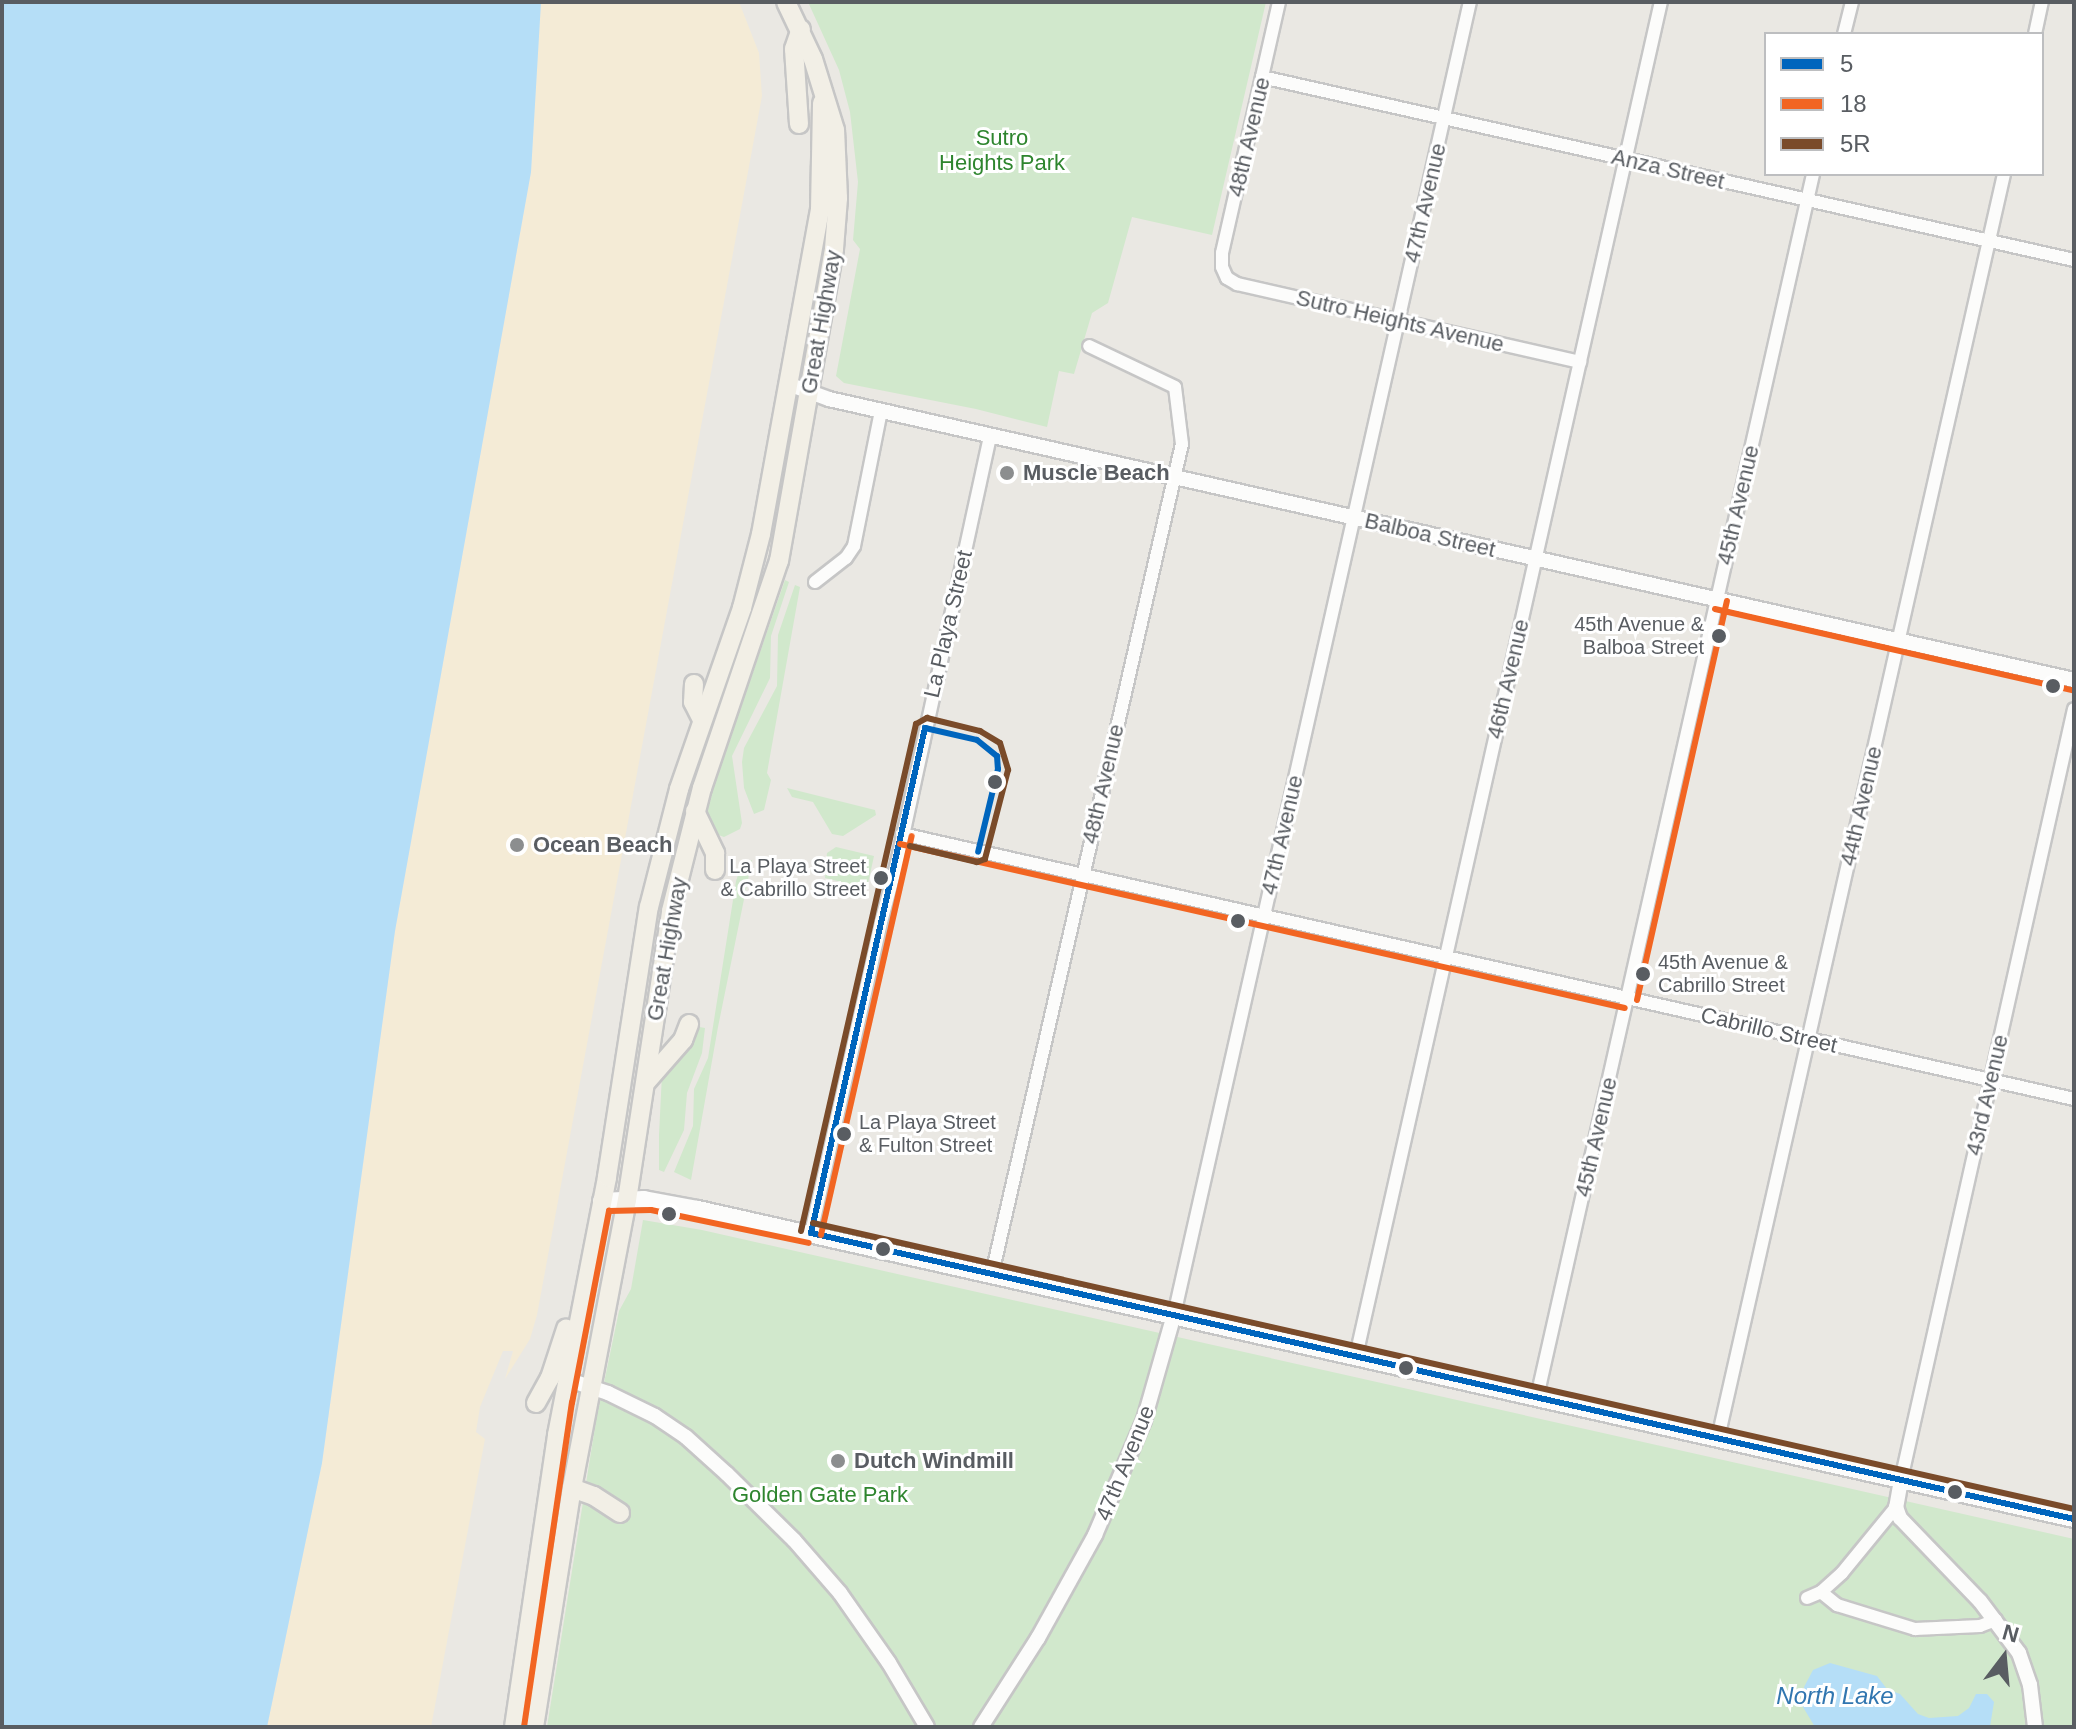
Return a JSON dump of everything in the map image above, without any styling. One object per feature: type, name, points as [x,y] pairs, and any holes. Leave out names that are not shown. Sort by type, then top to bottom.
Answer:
[{"type":"main road","name":"Great Highway","points":[[534,1727],[572,1488],[627,1200],[665,939],[695,811],[773,584],[810,390],[838,207],[835,130],[801,29],[786,2]]},
{"type":"main road","points":[[799,124],[794,49],[801,29]]},
{"type":"main road","name":"Great Highway","points":[[514,1727],[566,1379],[601,1201],[649,907],[675,803],[755,563],[820,210],[822,88]]},
{"type":"main road","points":[[694,684],[693,702],[702,720]]},
{"type":"main road","points":[[695,811],[715,853],[715,870]]},
{"type":"main road","points":[[646,1083],[683,1040],[689,1024]]},
{"type":"main road","points":[[601,1201],[669,1203],[811,1233],[2074,1519]]},
{"type":"main road","points":[[536,1403],[550,1378],[584,1286]]},
{"type":"main road","points":[[543,1520],[572,1488],[594,1496],[620,1513]]},
{"type":"street","name":"48th Avenue","points":[[1223,273],[1222,253],[1279,2]]},
{"type":"street","name":"47th Avenue","points":[[981,1727],[1038,1638],[1095,1535],[1144,1420],[1174,1315],[1470,2]]},
{"type":"street","name":"46th Avenue","points":[[1356,1356],[1661,2]]},
{"type":"street","points":[[1844,32],[1852,2]]},
{"type":"street","points":[[2035,32],[2042,2]]},
{"type":"street","name":"Anza Street","points":[[1262,77],[2074,260]]},
{"type":"street","name":"45th Avenue","points":[[1537,1397],[1813,176]]},
{"type":"street","name":"44th Avenue","points":[[1718,1438],[2004,176]]},
{"type":"street","name":"Sutro Heights Avenue","points":[[1223,273],[1237,284],[1580,362]]},
{"type":"street","name":"48th Avenue","points":[[992,1274],[1172,476],[1182,444],[1177,390],[1089,346]]},
{"type":"street","name":"Balboa Street","points":[[788,384],[829,399],[881,411],[2074,680]]},
{"type":"street","points":[[815,582],[846,558],[854,546],[881,411]]},
{"type":"street","name":"La Playa Street","points":[[811,1233],[990,435]]},
{"type":"street","name":"43rd Avenue","points":[[1901,1480],[2074,709]]},
{"type":"street","name":"Cabrillo Street","points":[[902,834],[2074,1099]]},
{"type":"street","points":[[566,1379],[591,1387],[671,1427],[742,1488],[809,1556],[857,1616],[927,1727]]},
{"type":"street","points":[[1807,1598],[1821,1592],[1853,1562],[1896,1507],[1901,1480]]},
{"type":"street","points":[[1896,1507],[1902,1521],[1996,1620],[2024,1663],[2035,1727]]},
{"type":"street","points":[[1821,1592],[1837,1605],[1915,1629],[1980,1626],[1996,1620]]},
{"type":"green space","name":"Sutro Heights Park","points":[[808,2],[1266,2],[1212,235],[1132,217],[1108,303],[1092,313],[1074,374],[1059,371],[1047,427],[976,409],[844,383],[836,376],[860,249],[853,240],[858,182],[850,112],[839,70]]},
{"type":"green space","points":[[785,580],[789,582],[771,636],[770,678],[732,756],[742,823],[740,829],[724,837],[713,833],[705,810]]},
{"type":"green space","points":[[795,585],[800,587],[767,773],[771,780],[764,810],[754,814],[744,788],[744,748],[777,686],[778,635]]},
{"type":"green space","points":[[787,788],[875,810],[876,815],[843,836],[832,834],[813,802],[792,797]]},
{"type":"green space","points":[[836,847],[874,856],[867,888],[825,878],[827,853]]},
{"type":"green space","points":[[752,860],[691,1180],[674,1172],[693,1126],[694,1089],[708,1058],[736,881],[741,866]]},
{"type":"green space","points":[[694,1026],[705,1028],[702,1053],[687,1093],[684,1130],[664,1172],[659,1170],[662,1074]]},
{"type":"green space","name":"Golden Gate Park","points":[[643,1220],[702,1230],[2074,1539],[2074,1727],[547,1727],[596,1421],[619,1311],[631,1289]]},
{"type":"sand","name":"Ocean Beach","points":[[541,2],[739,2],[759,53],[762,96],[537,1315],[530,1339],[505,1379],[513,1351],[503,1351],[480,1407],[476,1432],[485,1439],[431,1727],[267,1727],[322,1463],[395,931],[531,172]]},
{"type":"water","points":[[2,2],[541,2],[531,172],[395,931],[322,1463],[267,1727],[2,1727]]},
{"type":"water","name":"North Lake","points":[[1830,1663],[1877,1676],[1887,1689],[1900,1694],[1918,1714],[1929,1718],[1958,1716],[1969,1708],[1976,1694],[1987,1694],[1994,1702],[1990,1727],[1815,1727],[1803,1707],[1804,1687],[1813,1670]]},
{"type":"transit line","name":"18","points":[[1637,1000],[1727,601]]},
{"type":"transit line","name":"18","points":[[1715,609],[2072,690]]},
{"type":"transit line","name":"5R","points":[[801,1231],[916,724],[927,718],[980,731],[1000,743],[1008,770],[985,859],[977,862],[910,846]]},
{"type":"transit line","name":"5","points":[[925,728],[977,740],[997,756],[998,769],[978,852]]},
{"type":"transit line","name":"5","points":[[811,1233],[925,728]]},
{"type":"transit line","name":"18","points":[[821,1235],[912,836]]},
{"type":"transit line","name":"18","points":[[900,844],[1625,1008]]},
{"type":"transit line","name":"18","points":[[524,1727],[572,1403],[609,1211],[651,1210],[809,1243]]},
{"type":"transit line","name":"5R","points":[[813,1223],[2074,1509]]},
{"type":"transit line","name":"5","points":[[811,1233],[2074,1519]]},
{"type":"place","name":"Muscle Beach","points":[[1007,473]]},
{"type":"place","name":"45th Avenue & Balboa Street","points":[[1719,636]]},
{"type":"place","name":"Ocean Beach","points":[[517,845]]},
{"type":"place","name":"La Playa Street & Cabrillo Street","points":[[881,878]]},
{"type":"place","name":"45th Avenue & Cabrillo Street","points":[[1643,974]]},
{"type":"place","name":"La Playa Street & Fulton Street","points":[[844,1134]]},
{"type":"place","name":"Dutch Windmill","points":[[838,1461]]}]
